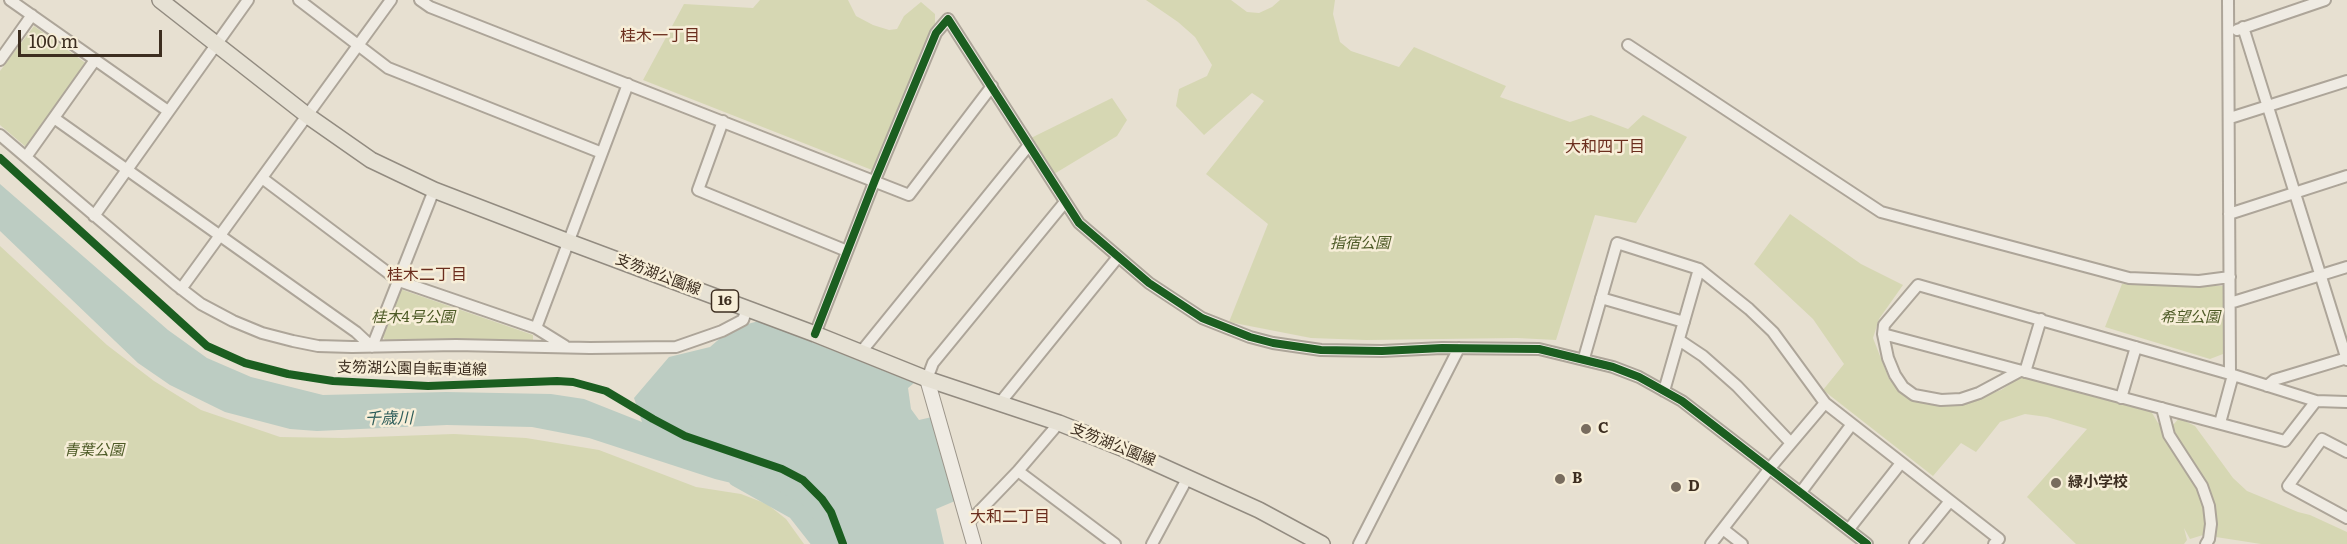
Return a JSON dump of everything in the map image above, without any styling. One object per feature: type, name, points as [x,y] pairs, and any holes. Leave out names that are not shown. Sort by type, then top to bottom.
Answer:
[{"type":"main road","name":"支笏湖公園線","points":[[160,0],[308,116],[371,160],[434,189],[927,379],[1059,423],[1188,477],[1317,543]]},
{"type":"street","points":[[10,0],[168,111]]},
{"type":"street","points":[[94,216],[248,0]]},
{"type":"street","points":[[299,0],[388,68],[602,153]]},
{"type":"street","points":[[181,289],[391,0]]},
{"type":"street","points":[[420,0],[430,7],[909,195],[992,86]]},
{"type":"street","points":[[2220,423],[2231,375],[2228,0]]},
{"type":"street","points":[[2228,32],[2325,0]]},
{"type":"street","points":[[0,60],[32,15]]},
{"type":"street","points":[[815,334],[936,33],[948,19],[1079,223],[1149,283],[1202,318],[1250,337],[1273,343],[1322,350],[1539,349],[1584,358],[1613,367],[1682,400],[1867,544]]},
{"type":"street","points":[[2243,27],[2347,358],[2274,380],[2267,386]]},
{"type":"street","points":[[1628,45],[1881,212],[2129,278],[2199,281],[2230,277]]},
{"type":"street","points":[[26,157],[95,60]]},
{"type":"street","points":[[2230,118],[2347,81]]},
{"type":"street","points":[[536,328],[628,84]]},
{"type":"street","points":[[54,118],[356,332],[372,347]]},
{"type":"street","points":[[723,122],[698,190],[847,251]]},
{"type":"street","points":[[0,135],[181,289],[201,304],[262,333],[318,346],[676,346],[743,320],[747,309]]},
{"type":"street","points":[[861,352],[1029,145]]},
{"type":"street","points":[[2229,214],[2347,176]]},
{"type":"street","points":[[262,178],[399,281],[536,328],[568,347]]},
{"type":"street","points":[[372,347],[434,189]]},
{"type":"street","points":[[974,544],[927,379],[933,363],[1065,202]]},
{"type":"street","points":[[1584,358],[1617,243],[1699,269],[1749,309],[1773,332],[1825,403],[1999,539],[1994,544]]},
{"type":"street","points":[[999,404],[1118,257]]},
{"type":"street","points":[[2230,303],[2347,267]]},
{"type":"street","points":[[1664,391],[1699,269]]},
{"type":"street","points":[[2041,319],[2023,372],[1961,399],[1941,400],[1914,395],[1903,387],[1888,358],[1883,334],[1884,325],[1918,285],[2041,319],[2316,401],[2347,402]]},
{"type":"street","points":[[1601,298],[1684,322]]},
{"type":"street","points":[[1883,334],[2285,441],[2316,401]]},
{"type":"street","points":[[1679,340],[1703,356],[1737,386],[1791,442]]},
{"type":"street","points":[[2121,398],[2136,347]]},
{"type":"street","points":[[1359,544],[1459,348]]},
{"type":"street","points":[[1711,544],[1791,442],[1825,403]]},
{"type":"street","points":[[2162,408],[2169,435],[2202,486],[2209,506],[2211,524],[2206,544]]},
{"type":"street","points":[[969,522],[1018,471],[1059,423]]},
{"type":"street","points":[[1801,492],[1852,424]]},
{"type":"street","points":[[2347,452],[2322,439],[2288,486],[2347,518]]},
{"type":"street","points":[[1849,530],[1901,463]]},
{"type":"street","points":[[1018,471],[1115,544]]},
{"type":"street","points":[[1152,544],[1188,477]]},
{"type":"street","points":[[1915,544],[1950,501]]},
{"type":"street","points":[[1724,529],[1742,544]]},
{"type":"green space","points":[[760,0],[848,0],[856,16],[889,30],[897,29],[904,16],[921,2],[935,14],[935,25],[872,170],[643,80],[684,4],[753,8]]},
{"type":"green space","name":"指宿公園","points":[[1146,0],[1231,0],[1247,12],[1259,13],[1280,0],[1335,0],[1333,14],[1340,42],[1351,51],[1399,67],[1414,47],[1506,86],[1500,97],[1570,122],[1591,115],[1628,129],[1643,115],[1687,137],[1636,223],[1595,215],[1556,340],[1311,338],[1229,322],[1268,224],[1206,174],[1264,101],[1252,93],[1204,135],[1176,106],[1179,89],[1207,76],[1212,65],[1195,37]]},
{"type":"green space","points":[[34,26],[87,64],[26,147],[0,125],[0,71]]},
{"type":"green space","points":[[1112,98],[1127,120],[1117,136],[1054,174],[1031,138]]},
{"type":"green space","points":[[1790,214],[1861,264],[1903,285],[1879,319],[1873,338],[1889,379],[1902,394],[1922,403],[1940,405],[1970,401],[2001,390],[2021,377],[2151,411],[2158,423],[2174,424],[2179,418],[2195,426],[2233,478],[2247,491],[2347,532],[2347,544],[2261,544],[2203,535],[2190,539],[2184,528],[2187,540],[2184,544],[2076,544],[2027,497],[2087,429],[2047,417],[2025,414],[2000,422],[1976,452],[1961,443],[1933,476],[1823,390],[1844,364],[1813,319],[1754,264]]},
{"type":"green space","name":"青葉公園","points":[[0,246],[107,345],[154,381],[201,410],[280,437],[343,438],[454,434],[526,438],[599,450],[696,487],[741,494],[767,504],[786,519],[804,544],[0,544]]},
{"type":"green space","name":"希望公園","points":[[2122,284],[2223,286],[2223,354],[2210,359],[2105,327]]},
{"type":"green space","name":"桂木4号公園","points":[[400,289],[533,335],[533,342],[385,340],[382,336]]},
{"type":"water","points":[[0,184],[168,330],[207,358],[251,377],[323,395],[446,392],[551,394],[584,399],[642,422],[634,398],[669,357],[710,347],[732,328],[759,321],[914,383],[908,388],[911,409],[919,420],[932,417],[955,501],[936,509],[944,544],[812,544],[808,533],[776,494],[715,479],[589,438],[532,427],[447,425],[317,431],[290,429],[225,412],[170,385],[138,363],[0,231]]},
{"type":"waterway","name":"千歳川","points":[[737,478],[796,511],[822,544]]},
{"type":"cycle path","points":[[815,334],[936,33],[948,19],[1079,223],[1149,283],[1202,318],[1250,337],[1321,350],[1539,349],[1613,367],[1639,377],[1682,401],[1867,544]]},
{"type":"cycle path","name":"支笏湖公園自転車道線","points":[[0,158],[207,346],[245,363],[288,374],[333,381],[428,386],[557,381],[573,382],[606,391],[685,436],[782,469],[803,480],[831,512],[843,544]]},
{"type":"place","name":"C","points":[[1586,429]]},
{"type":"place","name":"B","points":[[1560,479]]},
{"type":"place","name":"緑小学校","points":[[2056,483]]},
{"type":"place","name":"D","points":[[1676,487]]},
{"type":"district","name":"桂木一丁目","points":[[660,36]]},
{"type":"district","name":"大和四丁目","points":[[1605,147]]},
{"type":"district","name":"桂木二丁目","points":[[427,275]]},
{"type":"district","name":"大和二丁目","points":[[1010,517]]}]
